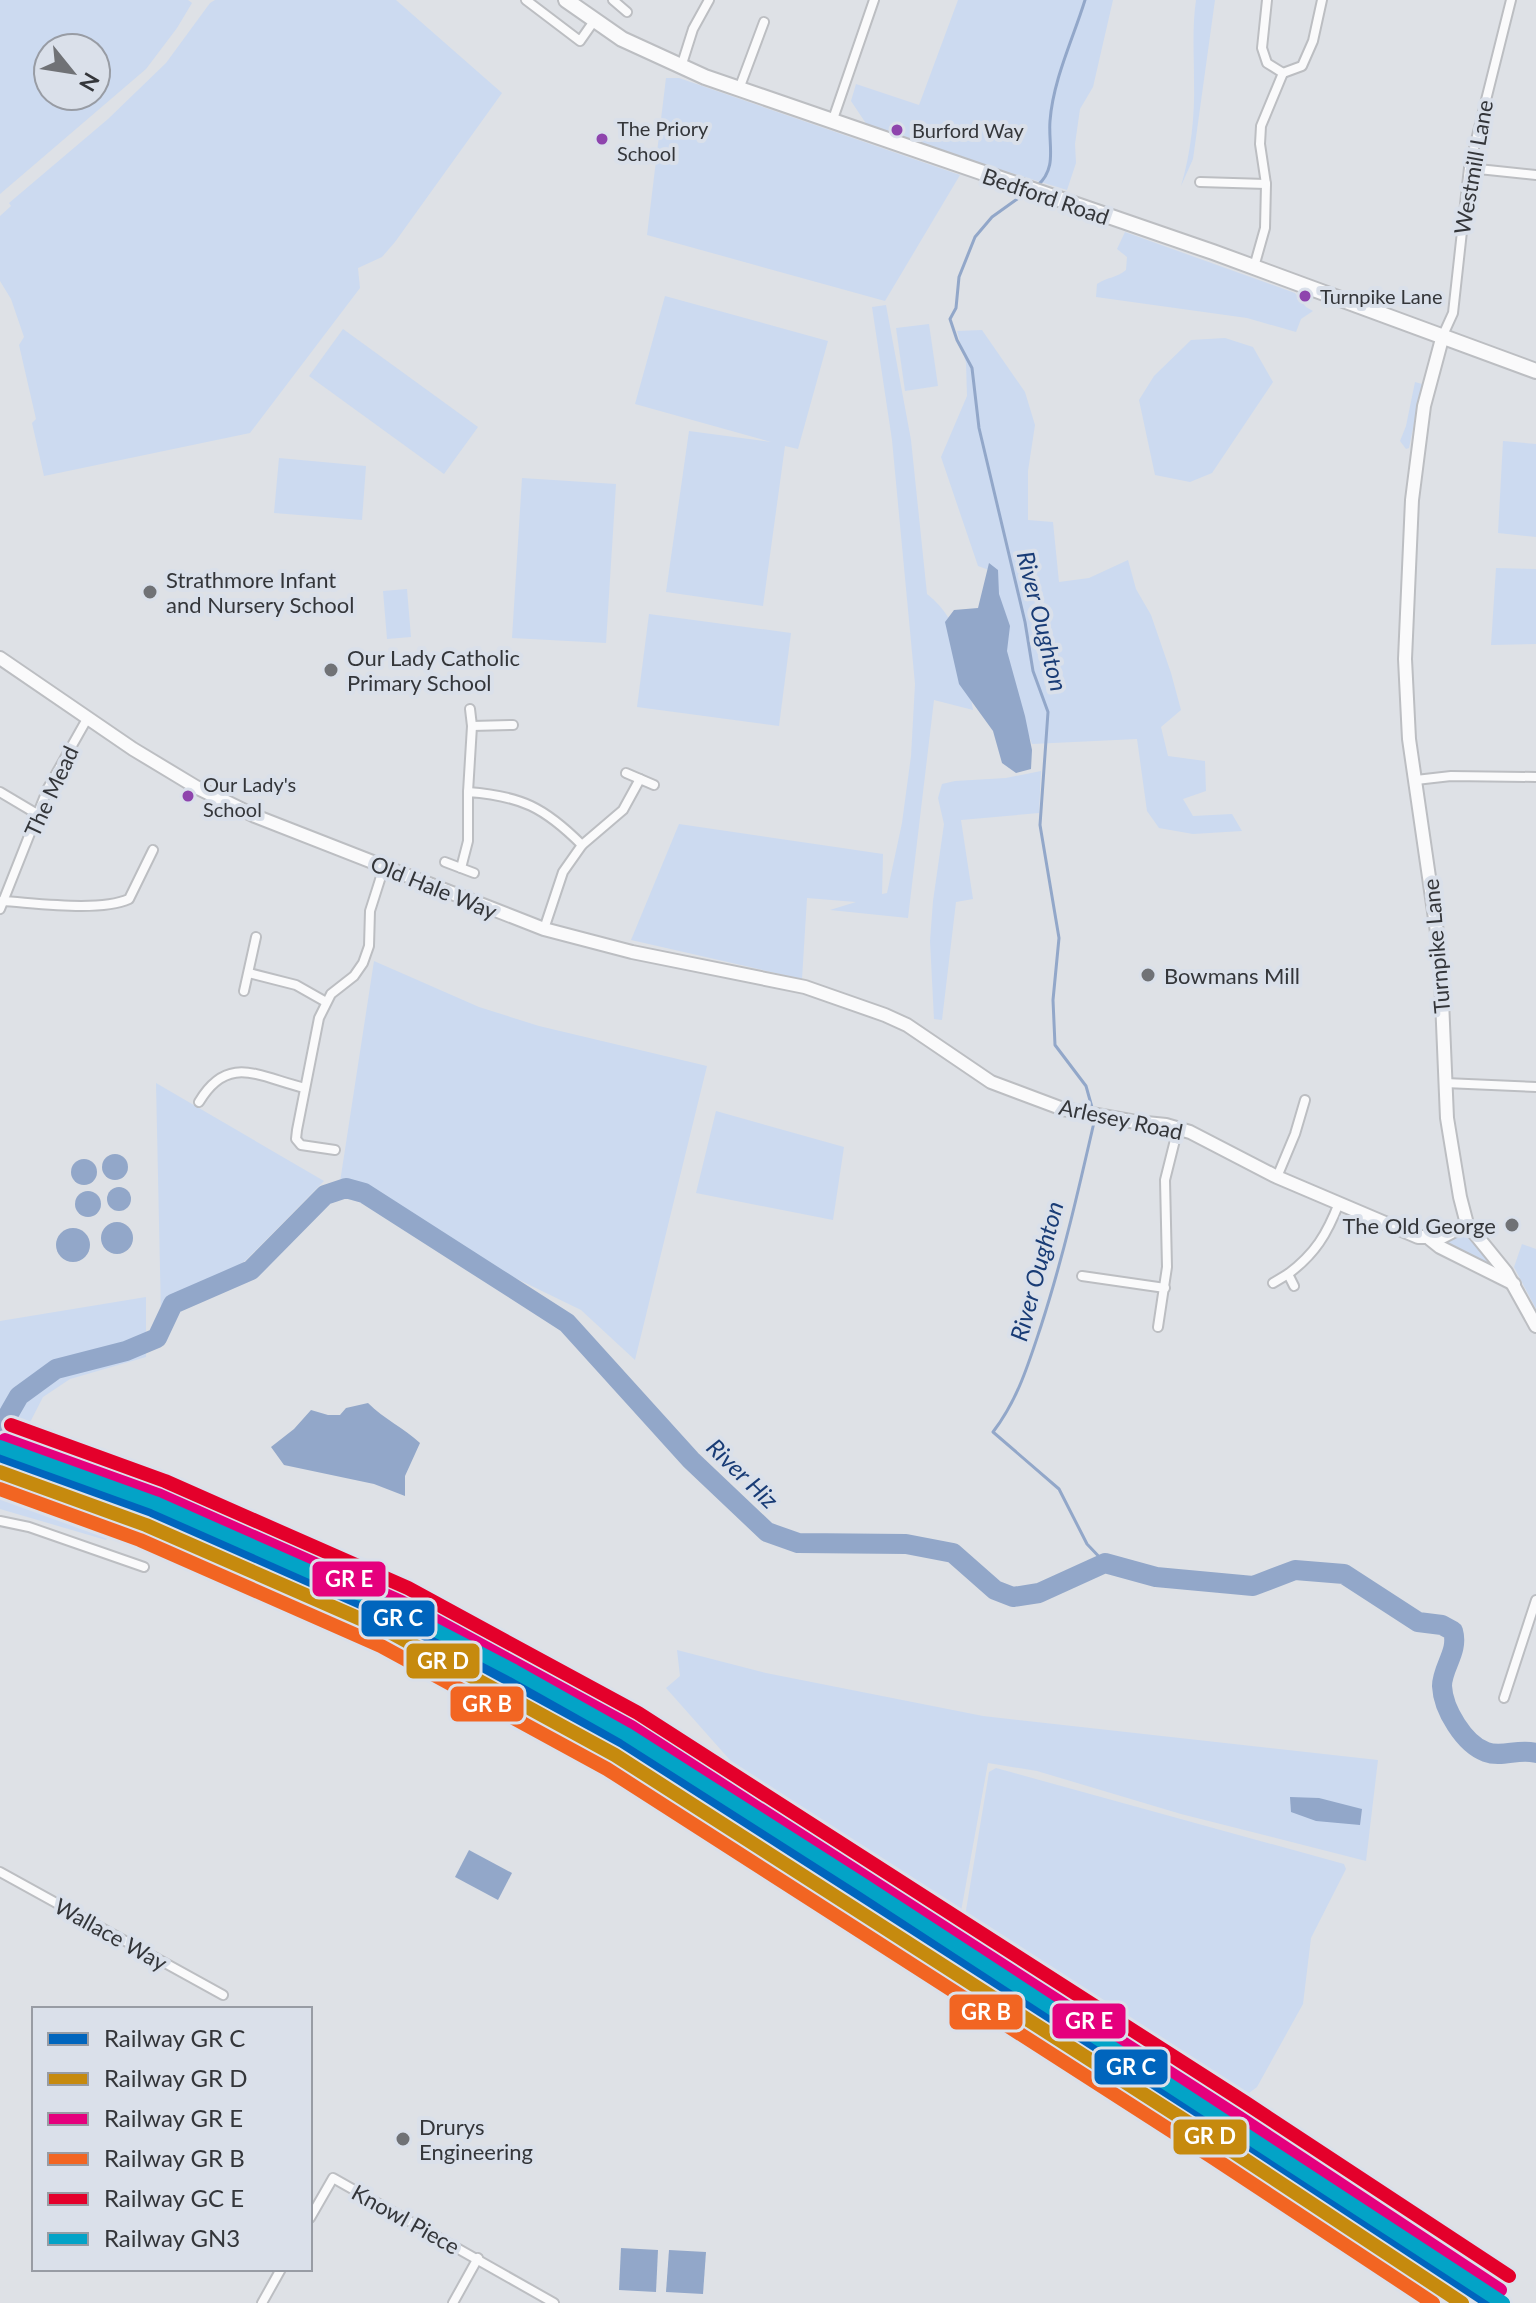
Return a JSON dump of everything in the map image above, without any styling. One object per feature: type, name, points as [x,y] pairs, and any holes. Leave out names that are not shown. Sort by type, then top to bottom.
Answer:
[{"type":"main road","name":"Bedford Road","points":[[566,0],[622,39],[681,67],[1254,267],[1536,371]]},
{"type":"street","points":[[526,0],[580,41],[594,21]]},
{"type":"street","points":[[613,0],[627,12]]},
{"type":"street","points":[[681,67],[693,29],[709,0]]},
{"type":"street","points":[[832,122],[874,0]]},
{"type":"street","points":[[1267,0],[1262,48],[1267,63],[1283,73]]},
{"type":"street","points":[[1254,267],[1265,228],[1266,184],[1260,144],[1261,126],[1283,73],[1302,66],[1313,41],[1322,0]]},
{"type":"street","name":"Westmill Lane","points":[[1443,335],[1453,313],[1469,168],[1511,0]]},
{"type":"street","points":[[739,89],[764,22]]},
{"type":"street","points":[[1469,168],[1536,175]]},
{"type":"street","points":[[1200,182],[1266,184]]},
{"type":"street","name":"Turnpike Lane","points":[[1443,335],[1434,361],[1421,425],[1412,500],[1407,584],[1406,706],[1440,953],[1445,1083],[1455,1169],[1467,1224]]},
{"type":"street","name":"Old Hale Way","points":[[0,658],[87,719],[196,787],[255,816],[544,929],[632,952],[805,987],[907,1025]]},
{"type":"street","points":[[461,868],[468,841],[470,709]]},
{"type":"street","name":"The Mead","points":[[1,905],[57,770],[87,719]]},
{"type":"street","points":[[472,726],[513,725]]},
{"type":"street","points":[[626,773],[654,785]]},
{"type":"street","points":[[1416,780],[1451,776],[1536,777]]},
{"type":"street","points":[[544,929],[563,872],[582,845],[623,810],[640,779]]},
{"type":"street","points":[[0,792],[37,814]]},
{"type":"street","points":[[468,792],[500,794],[530,804],[550,815],[582,845]]},
{"type":"street","points":[[1,905],[119,904],[129,899],[153,850]]},
{"type":"street","points":[[445,862],[474,873]]},
{"type":"street","points":[[335,1150],[301,1145],[296,1139],[316,1027],[326,1002],[354,976],[363,963],[369,946],[370,911],[384,867]]},
{"type":"street","points":[[244,991],[256,937]]},
{"type":"street","points":[[249,973],[296,985],[326,1002]]},
{"type":"street","name":"Arlesey Road","points":[[907,1025],[1005,1089],[1063,1109],[1178,1128],[1202,1137],[1277,1177],[1418,1237],[1430,1239],[1514,1284]]},
{"type":"street","points":[[199,1102],[215,1080],[233,1071],[305,1088]]},
{"type":"street","points":[[1445,1083],[1536,1087]]},
{"type":"street","points":[[1277,1177],[1305,1100]]},
{"type":"street","points":[[1158,1327],[1165,1288],[1167,1227],[1164,1192],[1178,1128]]},
{"type":"street","points":[[1273,1283],[1308,1259],[1322,1243],[1339,1203]]},
{"type":"street","points":[[1430,1239],[1467,1224],[1514,1284],[1536,1326]]},
{"type":"street","points":[[1288,1274],[1294,1286]]},
{"type":"street","points":[[1082,1276],[1165,1288]]},
{"type":"street","points":[[0,1521],[29,1527],[144,1567]]},
{"type":"street","points":[[1504,1698],[1536,1600]]},
{"type":"street","name":"Wallace Way","points":[[0,1872],[223,1995]]},
{"type":"street","name":"Knowl Piece","points":[[312,2215],[333,2178],[554,2303]]},
{"type":"street","name":"Knowl Piece","points":[[453,2303],[478,2258]]},
{"type":"street","points":[[262,2303],[280,2271]]},
{"type":"shaded area","points":[[0,0],[188,0],[192,3],[146,69],[112,98],[112,32],[32,32],[32,112],[96,112],[0,194]]},
{"type":"shaded area","points":[[215,0],[396,0],[502,93],[395,242],[382,257],[358,268],[360,288],[250,433],[44,476],[32,423],[36,419],[19,345],[24,337],[11,299],[0,281],[0,216],[11,206],[9,203],[108,119],[166,63]]},
{"type":"shaded area","points":[[958,0],[1113,0],[1093,87],[1080,109],[1075,144],[1076,163],[1067,190],[972,161],[969,163],[869,128],[851,101],[856,84],[919,105]]},
{"type":"shaded area","points":[[1196,0],[1215,0],[1193,159],[1181,186],[1193,120]]},
{"type":"shaded area","points":[[666,78],[679,78],[960,175],[885,301],[647,235]]},
{"type":"shaded area","points":[[1125,232],[1295,293],[1313,311],[1301,319],[1296,332],[1247,318],[1096,297],[1097,284],[1126,270],[1127,257],[1117,249]]},
{"type":"shaded area","points":[[665,296],[828,341],[798,449],[785,446],[763,606],[666,592],[689,431],[771,442],[635,404]]},
{"type":"shaded area","points":[[886,305],[911,440],[927,594],[949,618],[956,632],[965,662],[973,710],[934,700],[908,918],[830,910],[856,902],[807,898],[802,979],[631,940],[679,824],[883,854],[882,894],[887,893],[902,823],[911,756],[915,684],[892,440],[872,307]]},
{"type":"shaded area","points":[[929,324],[938,386],[905,391],[896,328]]},
{"type":"shaded area","points":[[343,329],[478,427],[444,474],[309,376]]},
{"type":"shaded area","points":[[982,330],[1025,392],[1035,425],[1028,471],[1028,520],[1053,522],[1059,582],[1089,578],[1128,560],[1136,589],[1151,615],[1181,710],[1161,727],[1168,756],[1205,761],[1206,791],[1183,799],[1193,816],[1232,814],[1242,831],[1193,834],[1159,828],[1147,811],[1137,739],[1032,744],[1004,670],[992,571],[978,566],[941,457],[967,396],[966,363],[957,331]]},
{"type":"shaded area","points":[[1225,338],[1253,347],[1273,382],[1212,473],[1190,482],[1155,475],[1139,400],[1154,376],[1191,340]]},
{"type":"shaded area","points":[[1415,382],[1422,384],[1409,448],[1406,449],[1400,441]]},
{"type":"shaded area","points":[[1503,441],[1536,444],[1536,537],[1498,533]]},
{"type":"shaded area","points":[[279,458],[366,466],[362,520],[274,513]]},
{"type":"shaded area","points":[[522,478],[616,484],[606,643],[512,638]]},
{"type":"shaded area","points":[[989,563],[998,570],[999,594],[1010,626],[1007,651],[1032,750],[1031,769],[1016,773],[1002,763],[993,731],[959,684],[945,622],[954,610],[978,608]]},
{"type":"shaded area","points":[[1496,568],[1536,569],[1536,644],[1491,645]]},
{"type":"shaded area","points":[[407,589],[411,637],[387,639],[383,591]]},
{"type":"shaded area","points":[[649,614],[791,633],[779,726],[637,707]]},
{"type":"shaded area","points":[[1041,771],[1039,813],[961,820],[973,899],[956,902],[942,1020],[934,1019],[930,941],[944,824],[938,798],[942,784]]},
{"type":"shaded area","points":[[374,961],[479,1007],[539,1026],[707,1066],[635,1360],[581,1310],[341,1193],[340,1182]]},
{"type":"shaded area","points":[[156,1083],[324,1181],[245,1261],[161,1315]]},
{"type":"shaded area","points":[[716,1111],[844,1147],[833,1220],[696,1193]]},
{"type":"shaded area","points":[[115,1154],[124,1158],[128,1167],[124,1176],[115,1180],[106,1176],[102,1167],[106,1158]]},
{"type":"shaded area","points":[[84,1159],[93,1163],[97,1172],[93,1181],[84,1185],[75,1181],[71,1172],[75,1163]]},
{"type":"shaded area","points":[[119,1187],[128,1190],[131,1199],[128,1208],[119,1211],[110,1208],[107,1199],[110,1190]]},
{"type":"shaded area","points":[[88,1191],[97,1195],[101,1204],[97,1213],[88,1217],[79,1213],[75,1204],[79,1195]]},
{"type":"shaded area","points":[[117,1222],[128,1227],[133,1238],[128,1249],[117,1254],[106,1249],[101,1238],[106,1227]]},
{"type":"shaded area","points":[[73,1228],[85,1233],[90,1245],[85,1257],[73,1262],[61,1257],[56,1245],[61,1233]]},
{"type":"shaded area","points":[[1461,1235],[1472,1239],[1490,1262],[1489,1265],[1447,1245],[1449,1240]]},
{"type":"shaded area","points":[[1522,1244],[1536,1249],[1536,1309],[1514,1267]]},
{"type":"shaded area","points":[[146,1297],[146,1357],[70,1379],[43,1397],[24,1434],[0,1423],[0,1321]]},
{"type":"shaded area","points":[[368,1403],[420,1443],[405,1476],[405,1496],[374,1484],[284,1465],[271,1447],[294,1429],[311,1410],[340,1415],[346,1408]]},
{"type":"shaded area","points":[[0,1482],[118,1521],[106,1540],[0,1509]]},
{"type":"shaded area","points":[[677,1650],[766,1673],[983,1716],[1378,1760],[1366,1861],[1181,1814],[1037,1771],[988,1763],[960,1917],[982,1938],[975,1948],[779,1822],[737,1768],[666,1688],[680,1676]]},
{"type":"shaded area","points":[[996,1768],[1344,1864],[1346,1869],[1311,1938],[1303,2004],[1257,2087],[1237,2102],[1135,2038],[965,1916],[989,1772]]},
{"type":"shaded area","points":[[1290,1797],[1319,1798],[1362,1809],[1360,1825],[1316,1821],[1291,1812]]},
{"type":"shaded area","points":[[469,1850],[512,1873],[498,1900],[455,1877]]},
{"type":"shaded area","points":[[621,2248],[658,2250],[656,2292],[619,2290]]},
{"type":"shaded area","points":[[669,2250],[706,2252],[703,2294],[666,2292]]},
{"type":"waterway","name":"River Oughton","points":[[1037,186],[1048,172],[1055,90],[1085,0]]},
{"type":"waterway","name":"River Oughton","points":[[1027,192],[992,217],[975,237],[959,277],[956,308],[950,319],[972,368],[979,428],[1025,622],[1033,671],[1048,712],[1040,825],[1059,938],[1053,1000],[1055,1045],[1086,1086],[1093,1111]]},
{"type":"waterway","name":"River Oughton","points":[[1095,1118],[1064,1249],[1041,1326],[1016,1394],[993,1432],[1059,1489],[1087,1544],[1105,1563]]},
{"type":"waterway","name":"River Hiz","points":[[0,1429],[19,1396],[56,1369],[126,1351],[157,1338],[173,1304],[251,1270],[325,1195],[346,1188],[364,1193],[567,1323],[691,1460],[767,1532],[798,1543],[906,1544],[953,1553],[995,1590],[1013,1597],[1039,1593],[1105,1563],[1156,1577],[1253,1586],[1295,1570],[1344,1574],[1418,1622],[1442,1625],[1453,1631],[1454,1646],[1443,1679],[1443,1695],[1456,1725],[1470,1742],[1492,1754],[1536,1753]]},
{"type":"transit line","points":[[11,1425],[165,1481],[408,1588],[638,1713],[1246,2103],[1509,2276]]},
{"type":"transit line","points":[[5,1440],[158,1495],[401,1602],[631,1727],[1238,2117],[1500,2290]]},
{"type":"transit line","points":[[0,1455],[152,1510],[395,1617],[623,1741],[1229,2130],[1491,2303]]},
{"type":"transit line","points":[[0,1472],[146,1525],[388,1631],[615,1755],[1220,2143],[1462,2303]]},
{"type":"transit line","points":[[0,1489],[140,1540],[381,1646],[607,1769],[1212,2157],[1433,2303]]},
{"type":"rail line","name":"GN3","points":[[0,1447],[155,1503],[399,1611],[626,1734],[1503,2303]]},
{"type":"place","name":"Burford Way","points":[[897,130]]},
{"type":"place","name":"The Priory School","points":[[602,139]]},
{"type":"place","name":"Turnpike Lane","points":[[1305,296]]},
{"type":"place","name":"Strathmore Infant and Nursery School","points":[[150,592]]},
{"type":"place","name":"Our Lady Catholic Primary School","points":[[331,670]]},
{"type":"place","name":"Our Lady's School","points":[[188,796]]},
{"type":"place","name":"Bowmans Mill","points":[[1148,975]]},
{"type":"place","name":"The Old George","points":[[1512,1225]]},
{"type":"place","name":"Drurys Engineering","points":[[403,2139]]}]
